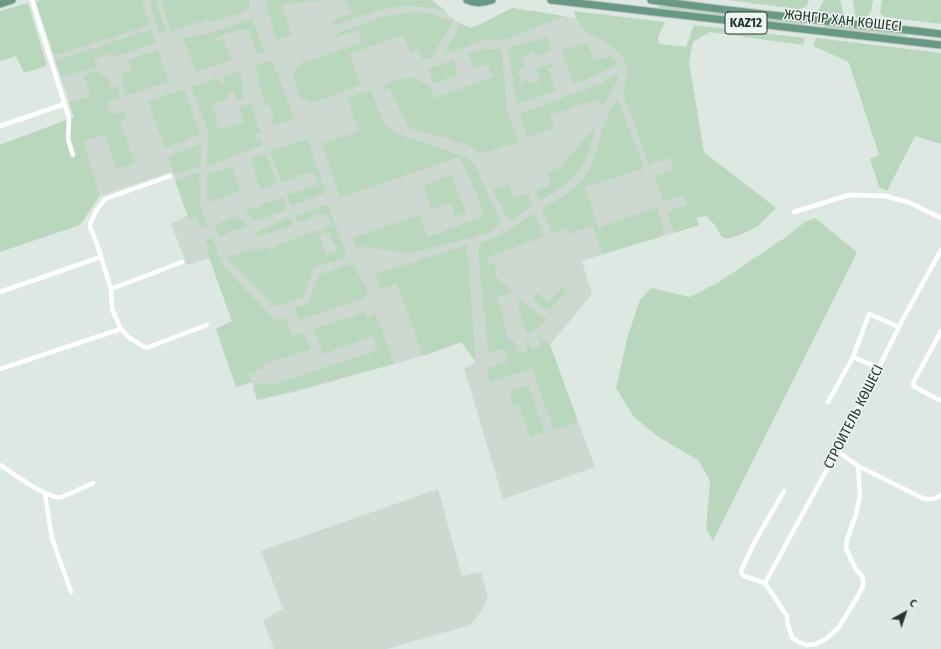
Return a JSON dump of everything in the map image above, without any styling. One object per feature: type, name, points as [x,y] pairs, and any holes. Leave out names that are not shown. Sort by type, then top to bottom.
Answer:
[{"type":"main road","points":[[0,4],[12,0]]},
{"type":"main road","points":[[467,0],[478,3],[484,3],[491,0]]},
{"type":"main road","name":"ЖӘҢГІР ХАН КӨШЕСІ","points":[[551,0],[941,45]]},
{"type":"main road","name":"ЖӘҢГІР ХАН КӨШЕСІ","points":[[651,0],[800,19],[941,34]]},
{"type":"street","points":[[32,0],[69,118],[68,139],[73,155]]},
{"type":"street","points":[[0,126],[65,104]]},
{"type":"street","points":[[170,176],[105,199],[96,211],[90,227],[112,289],[112,309],[121,329],[128,337],[146,348],[207,325]]},
{"type":"street","points":[[794,212],[849,195],[885,196],[908,202],[941,218]]},
{"type":"street","name":"СТРОИТЕЛЬ КӨШЕСІ","points":[[765,584],[837,451],[899,327],[941,250]]},
{"type":"street","points":[[0,292],[101,258]]},
{"type":"street","points":[[112,289],[182,262]]},
{"type":"street","points":[[828,402],[853,357],[869,314],[899,327]]},
{"type":"street","points":[[0,369],[121,329]]},
{"type":"street","points":[[941,331],[913,383],[915,387],[941,400]]},
{"type":"street","points":[[853,357],[878,368]]},
{"type":"street","points":[[837,451],[858,466],[922,498],[930,500],[941,495]]},
{"type":"street","points":[[0,465],[51,496],[60,497],[93,483]]},
{"type":"street","points":[[784,491],[754,543],[741,571],[744,576],[765,584],[787,616],[792,637],[806,644],[816,644],[826,640],[839,627],[863,586],[864,579],[855,568],[846,548],[860,495],[858,466]]},
{"type":"street","points":[[44,492],[47,502],[52,538],[71,592]]},
{"type":"shaded area","points":[[41,0],[432,0],[454,20],[470,28],[512,8],[587,20],[642,72],[699,225],[582,261],[592,294],[550,345],[595,467],[503,499],[464,368],[476,362],[461,342],[429,354],[387,366],[295,392],[257,400],[252,382],[236,387],[216,329],[232,321],[209,258],[187,265],[171,224],[188,215],[172,172],[100,196],[36,2]]},
{"type":"shaded area","points":[[438,489],[462,576],[481,572],[488,598],[480,613],[470,625],[387,649],[274,649],[263,620],[283,609],[261,551]]},
{"type":"green space","points":[[41,0],[142,0],[150,25],[54,56],[36,2]]},
{"type":"green space","points":[[149,0],[156,0],[166,30],[165,32],[160,33],[158,31]]},
{"type":"green space","points":[[161,0],[250,0],[249,10],[210,23],[208,19],[171,31]]},
{"type":"green space","points":[[268,0],[329,0],[281,4],[291,35],[277,40],[265,3]]},
{"type":"green space","points":[[345,0],[432,0],[446,11],[405,6],[389,8],[369,13],[334,26],[331,21],[352,13]]},
{"type":"green space","points":[[727,0],[809,0],[808,4],[798,9]]},
{"type":"green space","points":[[824,0],[840,0],[844,15],[817,13]]},
{"type":"green space","points":[[853,0],[873,0],[871,12],[865,17],[856,18]]},
{"type":"green space","points":[[882,0],[941,0],[941,24],[883,16],[880,13]]},
{"type":"green space","points":[[28,3],[47,66],[24,73],[16,56],[0,61],[0,11]]},
{"type":"green space","points":[[659,5],[805,23],[804,26],[659,8]]},
{"type":"green space","points":[[512,8],[564,16],[503,40],[485,40],[443,55],[461,24],[470,28]]},
{"type":"green space","points":[[574,11],[665,22],[658,37],[659,44],[686,47],[694,25],[805,38],[803,45],[710,32],[693,42],[689,62],[704,152],[776,208],[758,226],[740,235],[726,239],[721,236],[715,225],[706,216],[696,218],[699,225],[674,233],[666,212],[687,205],[684,195],[663,202],[655,176],[674,170],[670,158],[649,165],[623,92],[627,77],[627,66],[623,56],[606,42],[589,34],[576,18]]},
{"type":"green space","points":[[416,12],[431,14],[449,20],[452,18],[454,20],[431,58],[423,60],[419,49],[411,52],[403,35],[349,54],[361,85],[314,102],[300,98],[292,74],[300,64],[362,42],[358,30],[332,39],[338,33],[385,16]]},
{"type":"green space","points":[[252,18],[265,52],[257,55],[248,29],[242,31],[241,29],[215,38],[217,42],[224,39],[231,60],[196,72],[183,38],[214,32]]},
{"type":"green space","points":[[824,24],[906,33],[906,36],[824,27]]},
{"type":"green space","points":[[151,29],[156,43],[115,57],[113,53],[94,60],[96,67],[61,77],[55,61]]},
{"type":"green space","points":[[547,37],[551,50],[535,56],[534,52],[522,56],[526,68],[517,71],[521,82],[528,80],[530,84],[540,80],[536,69],[553,63],[554,66],[548,69],[556,91],[517,104],[508,48]]},
{"type":"green space","points":[[816,38],[941,53],[941,144],[915,136],[887,191],[879,187],[870,159],[879,155],[849,63],[813,46]]},
{"type":"green space","points":[[587,43],[594,61],[611,56],[618,64],[595,76],[574,84],[561,50]]},
{"type":"green space","points":[[485,49],[501,49],[508,113],[519,142],[479,154],[474,148],[466,144],[409,128],[389,88],[383,90],[386,83],[410,77],[429,85],[434,98],[493,77],[488,64],[474,69],[468,53]]},
{"type":"green space","points":[[158,50],[168,82],[126,96],[122,84],[124,83],[121,74],[132,70],[129,60]]},
{"type":"green space","points":[[272,60],[294,118],[274,126],[271,120],[274,119],[269,104],[266,105],[255,66]]},
{"type":"green space","points":[[453,60],[458,75],[433,84],[428,69]]},
{"type":"green space","points":[[97,71],[108,78],[111,88],[117,86],[121,98],[106,103],[111,115],[124,111],[127,119],[120,122],[135,163],[117,169],[104,134],[83,142],[100,196],[80,225],[0,252],[0,145],[74,117],[69,103],[90,96],[84,75]]},
{"type":"green space","points":[[239,71],[244,85],[241,86],[245,98],[237,101],[233,91],[227,93],[229,98],[211,105],[219,125],[214,127],[215,129],[222,126],[223,129],[244,122],[239,107],[250,102],[261,133],[255,135],[257,139],[260,138],[263,145],[206,167],[209,136],[192,87],[218,78],[221,85],[225,83],[223,77]]},
{"type":"green space","points":[[618,74],[619,78],[602,107],[598,99],[550,115],[554,128],[527,137],[520,114],[601,83]]},
{"type":"green space","points":[[184,89],[200,134],[165,148],[148,102]]},
{"type":"green space","points":[[370,90],[384,123],[395,133],[466,157],[474,163],[501,223],[488,233],[412,253],[356,246],[353,238],[419,215],[428,237],[484,216],[475,190],[459,157],[340,198],[322,144],[359,131],[347,98]]},
{"type":"green space","points":[[617,98],[644,168],[585,187],[598,228],[657,207],[664,230],[660,237],[602,254],[593,225],[569,234],[566,228],[552,233],[542,209],[572,190],[590,169],[606,120]]},
{"type":"green space","points":[[595,126],[592,142],[586,158],[578,172],[566,184],[540,201],[536,191],[551,185],[547,172],[561,167]]},
{"type":"green space","points":[[307,139],[326,192],[291,206],[287,195],[318,184],[313,172],[304,175],[303,173],[298,174],[298,177],[282,183],[270,151]]},
{"type":"green space","points":[[202,143],[200,166],[177,174],[172,172],[168,157]]},
{"type":"green space","points":[[266,153],[277,184],[261,190],[251,159]]},
{"type":"green space","points":[[232,166],[240,191],[207,203],[207,175]]},
{"type":"green space","points":[[199,172],[200,205],[208,226],[201,228],[197,217],[189,219],[175,181]]},
{"type":"green space","points":[[451,175],[466,213],[455,217],[450,203],[431,209],[424,186]]},
{"type":"green space","points":[[508,184],[514,198],[529,193],[533,205],[513,220],[507,218],[493,190]]},
{"type":"green space","points":[[283,197],[287,209],[255,222],[244,210],[254,207],[255,209],[261,207],[260,205]]},
{"type":"green space","points":[[328,204],[347,257],[314,268],[303,297],[275,307],[226,258],[257,247],[258,250],[268,247],[270,250],[275,248],[274,246],[321,229],[322,234],[320,235],[326,255],[338,251],[337,246],[334,246],[330,232],[325,234],[323,228],[332,225],[327,213],[318,216],[317,214],[312,215],[313,218],[298,223],[295,216]]},
{"type":"green space","points":[[534,213],[544,236],[487,258],[489,265],[494,263],[496,270],[495,273],[498,279],[508,287],[512,293],[497,297],[509,340],[513,340],[518,353],[528,350],[524,338],[526,337],[531,350],[541,346],[537,334],[550,345],[578,422],[558,429],[553,428],[532,369],[490,382],[488,368],[508,360],[505,349],[488,352],[478,251],[481,243],[502,234]]},
{"type":"green space","points":[[237,216],[248,225],[219,237],[215,225]]},
{"type":"green space","points":[[290,217],[293,225],[258,237],[256,232]]},
{"type":"green space","points":[[815,218],[857,252],[713,541],[706,529],[710,481],[698,460],[660,438],[634,417],[616,388],[628,335],[640,300],[651,288],[690,297],[719,282],[783,239],[805,222]]},
{"type":"green space","points":[[212,237],[223,266],[275,320],[284,318],[288,324],[292,336],[303,333],[311,349],[262,365],[263,369],[248,374],[252,382],[236,387],[216,329],[232,321],[209,257],[208,246],[205,240]]},
{"type":"green space","points":[[467,245],[476,362],[461,342],[420,356],[421,349],[397,284],[381,289],[375,274]]},
{"type":"green space","points":[[352,264],[368,292],[361,299],[299,320],[295,308],[308,303],[320,274]]},
{"type":"green space","points":[[562,287],[567,291],[550,309],[545,309],[532,299],[538,293],[549,303]]},
{"type":"green space","points":[[516,296],[537,313],[547,318],[535,331],[526,334]]},
{"type":"green space","points":[[365,311],[367,317],[376,315],[394,364],[257,400],[253,387],[267,382],[269,386],[378,350],[373,336],[323,354],[314,329],[350,317],[351,318],[353,315]]},
{"type":"green space","points":[[529,385],[544,432],[530,437],[519,405],[514,406],[509,391]]}]
